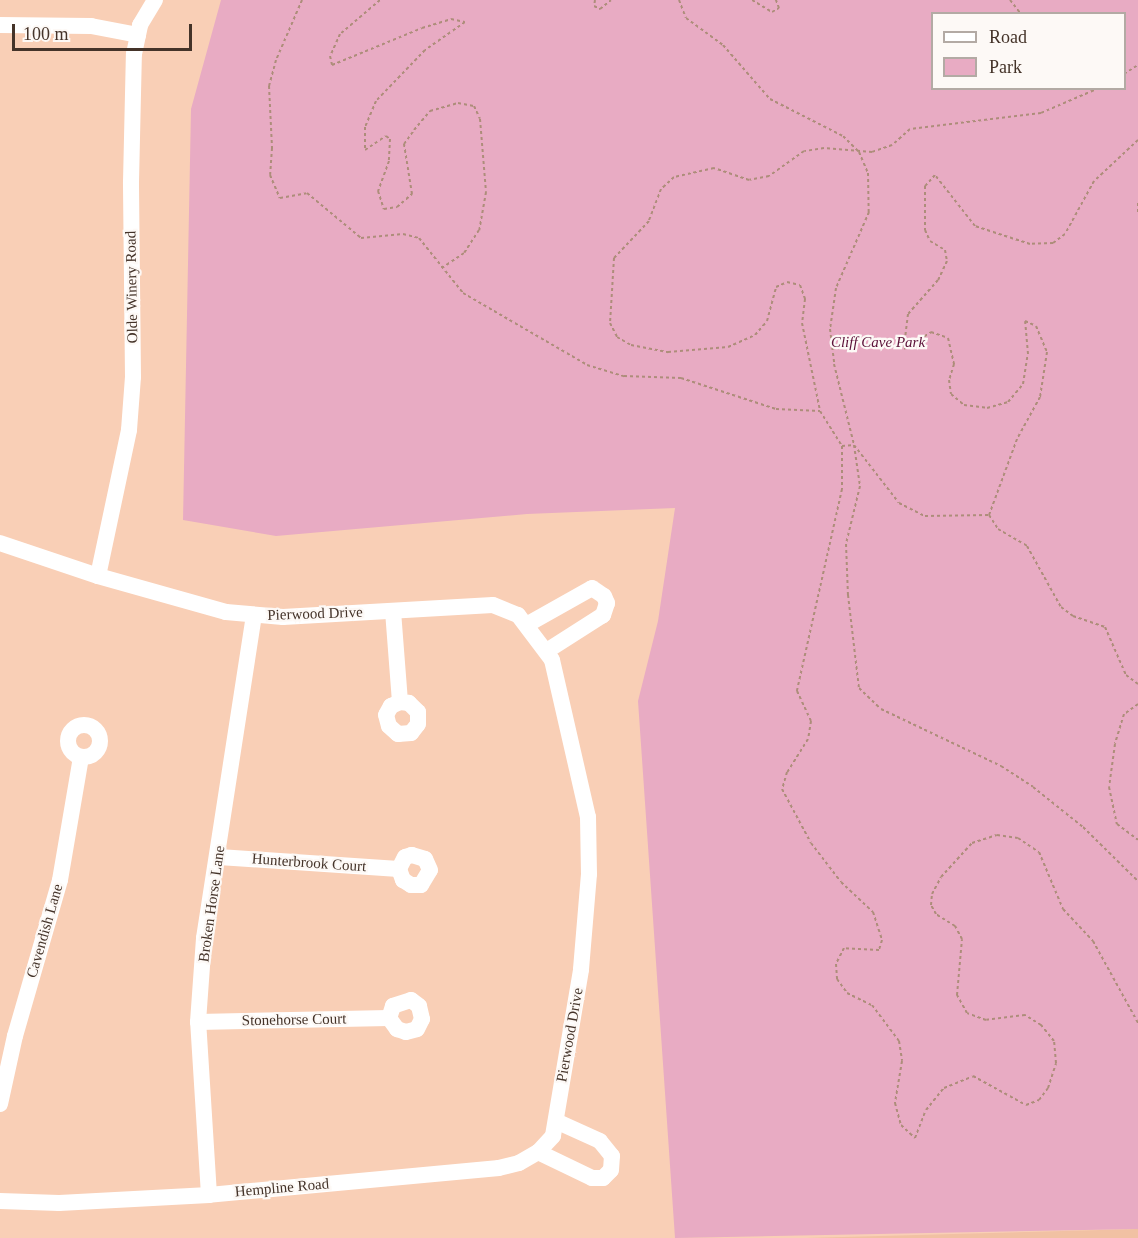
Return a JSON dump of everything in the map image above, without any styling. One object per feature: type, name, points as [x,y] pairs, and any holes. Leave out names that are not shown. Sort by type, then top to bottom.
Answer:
[{"type":"street","name":"Olde Winery Road","points":[[98,576],[129,430],[133,323],[130,182],[138,35],[155,0]]},
{"type":"street","points":[[0,25],[91,26],[138,35]]},
{"type":"street","name":"Pierwood Drive","points":[[0,543],[98,576],[226,612],[254,615],[393,611],[493,605],[518,615],[528,624],[548,650],[588,817],[589,874],[581,970],[554,1129]]},
{"type":"street","points":[[528,624],[592,588],[604,596],[607,603],[603,615],[548,650]]},
{"type":"street","points":[[393,611],[400,702]]},
{"type":"street","name":"Broken Horse Lane","points":[[208,1195],[198,1022],[204,938],[219,857],[254,615]]},
{"type":"street","name":"Cavendish Lane","points":[[0,1104],[15,1036],[60,880],[81,757]]},
{"type":"street","name":"Hunterbrook Court","points":[[219,857],[399,869]]},
{"type":"street","name":"Stonehorse Court","points":[[198,1022],[389,1018]]},
{"type":"street","points":[[538,1152],[592,1178],[603,1178],[611,1170],[612,1156],[600,1141],[554,1129]]},
{"type":"street","name":"Hempline Road","points":[[0,1201],[59,1203],[208,1195],[499,1168],[538,1152],[554,1129]]},
{"type":"path","points":[[302,0],[276,60],[269,87],[273,187],[280,198],[294,198],[307,193],[361,238],[403,234],[419,238],[463,293],[487,310],[523,326],[586,365],[624,376],[681,378],[776,409],[820,411]]},
{"type":"path","points":[[380,0],[340,34],[330,56],[332,65],[422,28],[451,19],[465,22],[425,51],[376,100],[365,127],[365,150],[386,136],[390,139],[390,161],[378,191],[384,209],[397,207],[412,194],[405,144],[414,130],[430,111],[458,103],[474,106],[480,119],[486,192],[479,230],[464,253],[442,268]]},
{"type":"path","points":[[596,0],[594,6],[600,9],[611,0]]},
{"type":"path","points":[[679,0],[686,18],[723,45],[770,99],[843,136],[859,152],[868,173],[869,212],[836,288],[830,329],[834,364],[854,445],[860,486],[846,544],[848,595],[856,678],[863,695],[902,722],[1000,766],[1033,787],[1083,827],[1138,881]]},
{"type":"path","points":[[752,0],[772,12],[779,8],[776,0]]},
{"type":"path","points":[[1010,0],[1019,12]]},
{"type":"path","points":[[1094,90],[1041,113],[910,129],[892,145],[859,152],[824,148],[804,151],[769,176],[749,180],[714,168],[674,177],[661,189],[649,221],[614,258],[610,275],[610,323],[617,337],[631,345],[668,352],[728,347],[755,335],[767,321],[777,287],[787,282],[800,285],[805,299],[802,322],[820,411],[842,446],[842,489],[797,691],[811,721],[808,739],[787,772],[782,789],[811,843],[841,882],[873,912],[882,940],[879,950],[844,948],[836,964],[837,979],[847,993],[872,1005],[899,1041],[902,1061],[895,1103],[901,1125],[915,1138],[926,1110],[944,1088],[973,1076],[1026,1106],[1039,1100],[1048,1088],[1056,1063],[1054,1041],[1041,1025],[1025,1015],[986,1020],[967,1013],[957,995],[962,939],[955,926],[936,914],[931,905],[932,894],[941,877],[972,843],[997,835],[1018,838],[1039,852],[1063,909],[1093,941],[1138,1023]]},
{"type":"path","points":[[989,516],[1017,439],[1041,397],[1047,352],[1036,326],[1025,321],[1028,354],[1023,384],[1008,402],[987,408],[964,405],[951,394],[949,380],[954,363],[948,338],[931,332],[904,349],[908,314],[938,280],[947,261],[945,250],[930,241],[925,230],[925,186],[935,175],[975,226],[1030,244],[1053,243],[1065,234],[1094,181],[1138,140]]},
{"type":"path","points":[[1138,203],[1138,215]]},
{"type":"path","points":[[854,445],[899,503],[925,516],[989,516]]},
{"type":"path","points":[[842,446],[854,445]]},
{"type":"path","points":[[989,516],[998,529],[1027,546],[1061,607],[1073,616],[1106,627],[1126,675],[1138,684]]},
{"type":"path","points":[[1138,704],[1124,714],[1115,744],[1109,787],[1117,824],[1138,840]]},
{"type":"shaded area","points":[[1138,1229],[1138,1238],[806,1238]]},
{"type":"green space","name":"Cliff Cave Park","points":[[221,0],[1138,0],[1138,1229],[675,1238],[638,701],[658,621],[675,508],[527,514],[276,536],[183,520],[191,109]]}]
